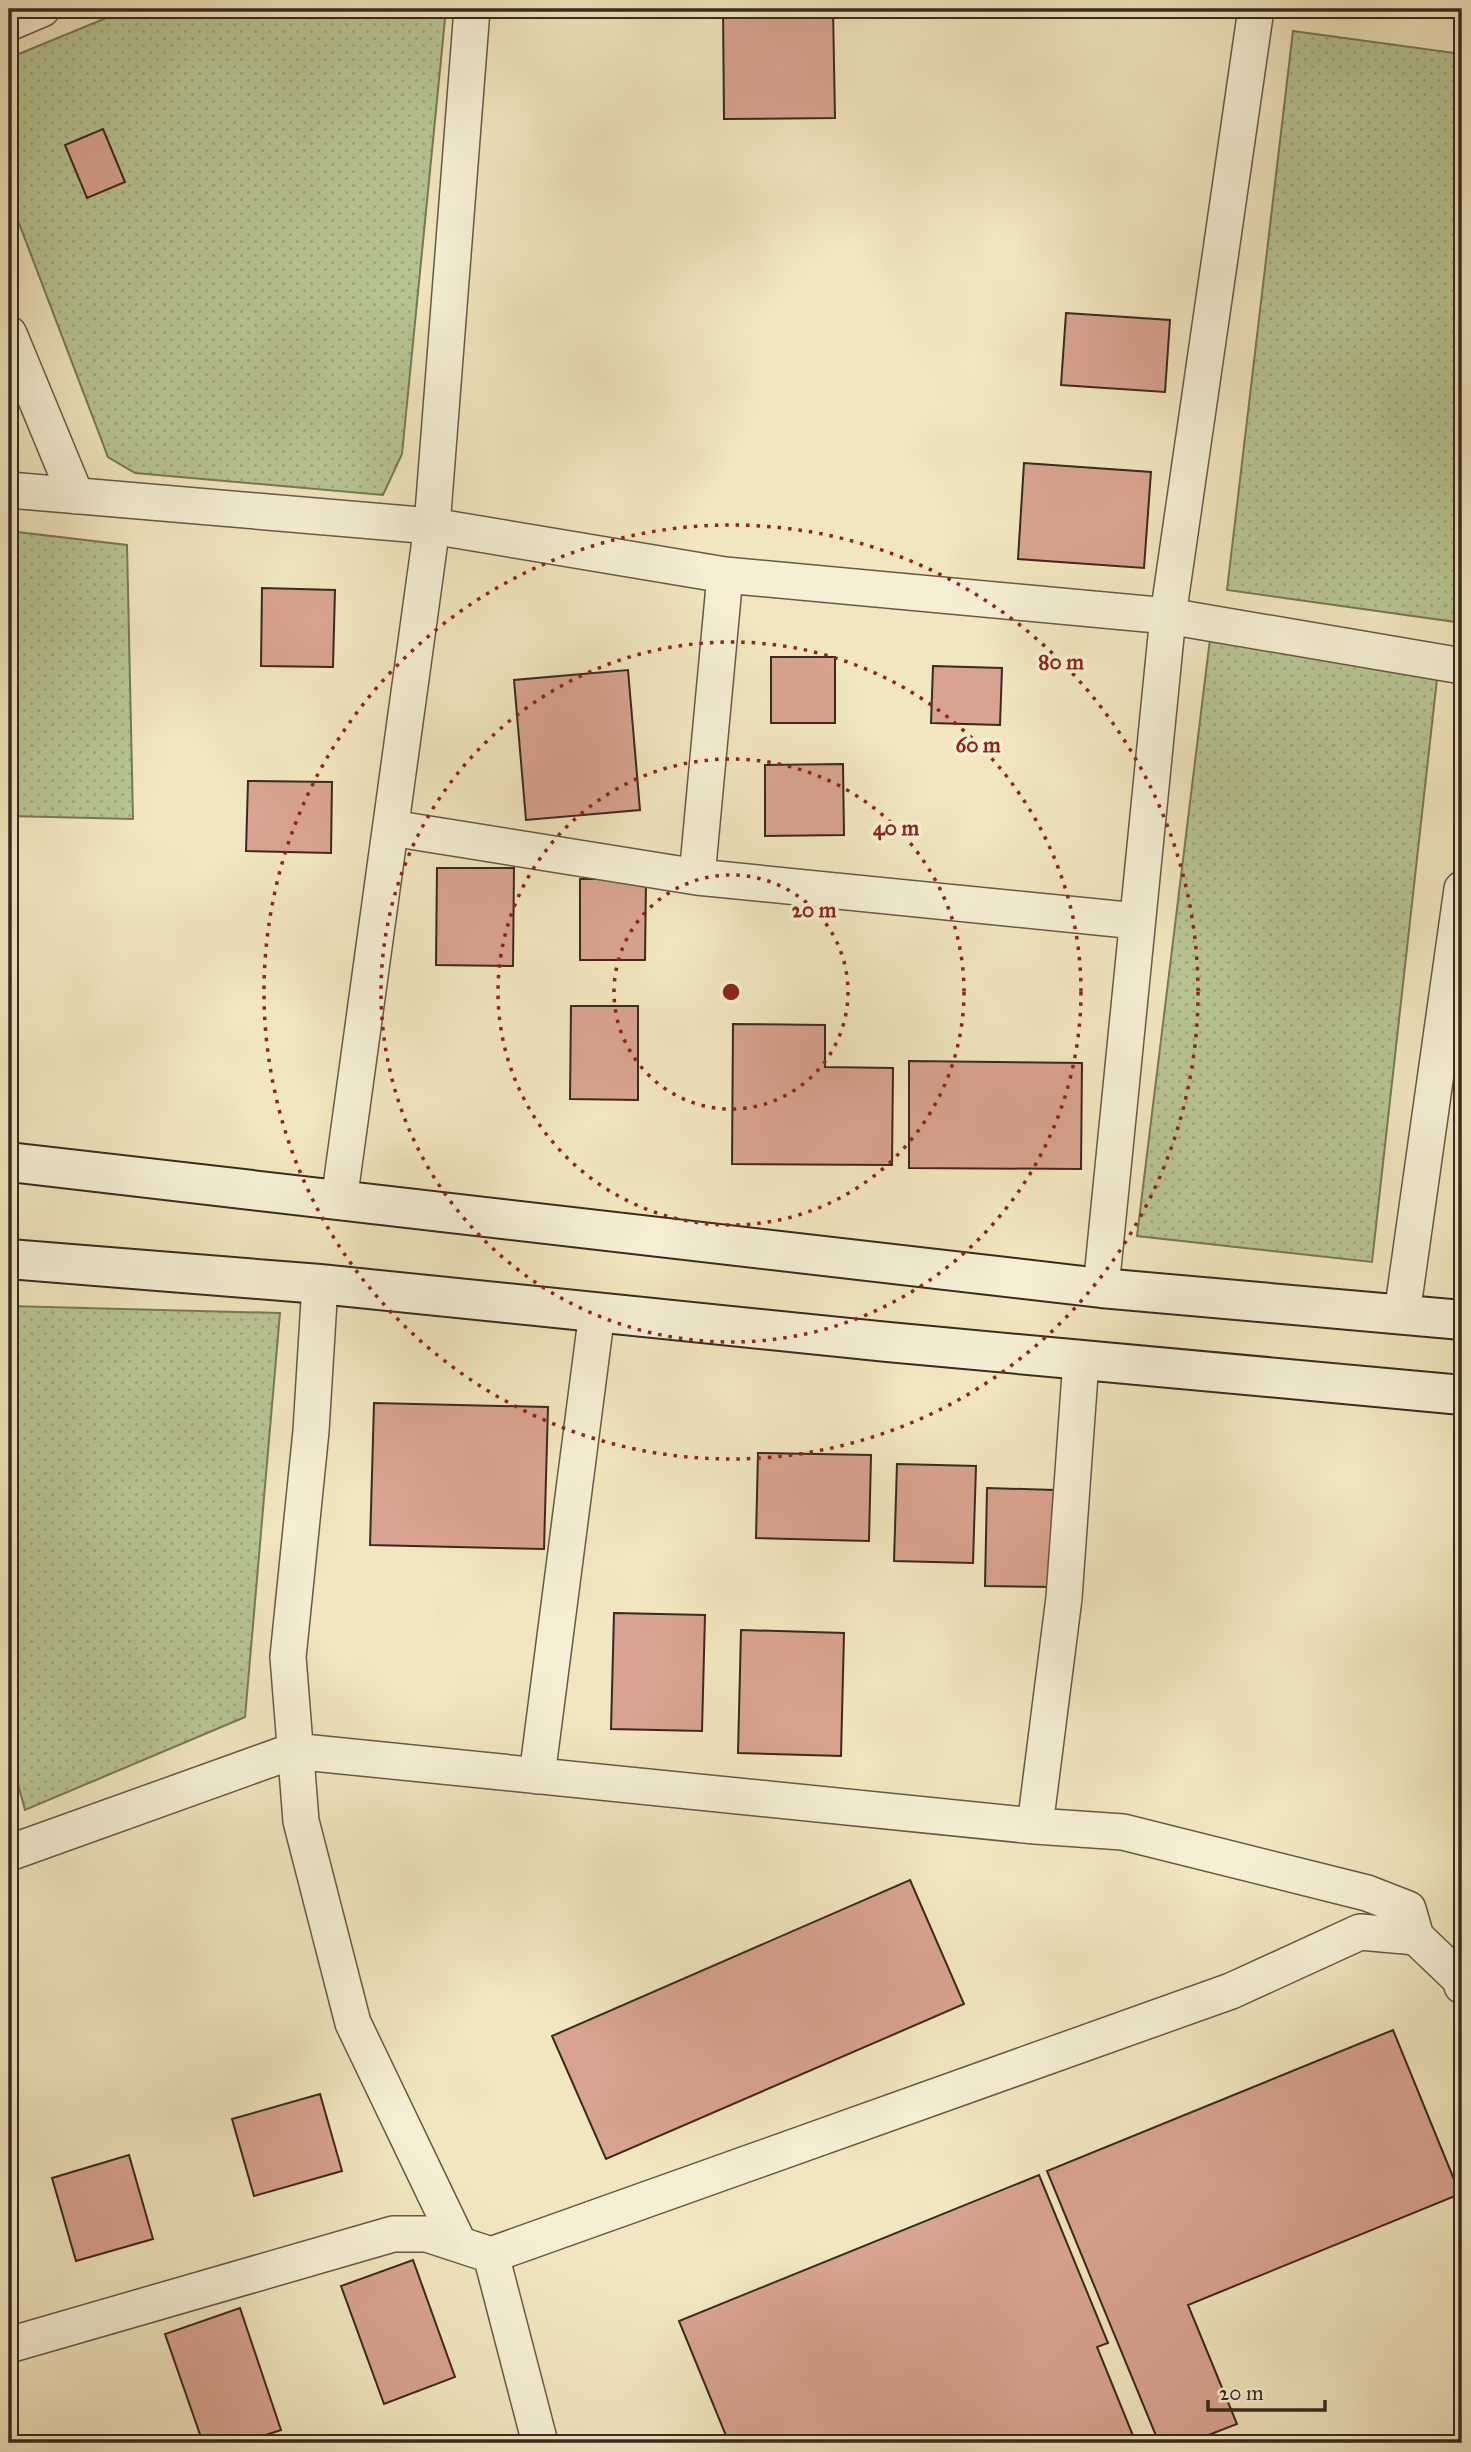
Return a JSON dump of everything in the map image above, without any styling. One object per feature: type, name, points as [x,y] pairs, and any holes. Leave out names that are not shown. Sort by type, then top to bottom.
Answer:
[{"type":"main road","points":[[9,1162],[1101,1288],[1462,1320]]},
{"type":"main road","points":[[9,1259],[320,1284],[1462,1395]]},
{"type":"street","points":[[9,23],[42,9]]},
{"type":"street","points":[[339,1201],[432,526],[472,9]]},
{"type":"street","points":[[1101,1288],[1168,616],[1256,9]]},
{"type":"street","points":[[9,334],[76,496]]},
{"type":"street","points":[[9,490],[432,526],[725,575],[1168,616],[1462,666]]},
{"type":"street","points":[[697,877],[725,575]]},
{"type":"street","points":[[391,828],[697,877],[1137,921]]},
{"type":"street","points":[[1402,1314],[1462,889]]},
{"type":"street","points":[[320,1284],[311,1431],[288,1657],[293,1751],[301,1821],[353,2023],[458,2242]]},
{"type":"street","points":[[537,1776],[597,1312]]},
{"type":"street","points":[[1035,1826],[1064,1598],[1081,1360]]},
{"type":"street","points":[[10,1846],[293,1751],[1035,1826],[1123,1832],[1367,1893],[1408,1909],[1416,1937],[1460,1979],[1462,1986]]},
{"type":"street","points":[[9,2345],[393,2234],[427,2234],[491,2255],[1231,1991],[1360,1932],[1416,1937]]},
{"type":"street","points":[[491,2255],[540,2443]]},
{"type":"green space","points":[[128,9],[446,9],[402,454],[383,495],[135,473],[108,457],[9,197],[9,58]]},
{"type":"green space","points":[[1293,31],[1462,54],[1462,566],[1456,622],[1227,590]]},
{"type":"green space","points":[[9,531],[127,545],[133,819],[9,816]]},
{"type":"green space","points":[[1210,639],[1437,679],[1372,1262],[1137,1236]]},
{"type":"green space","points":[[9,1306],[280,1313],[245,1717],[25,1810],[9,1752]]},
{"type":"building","points":[[723,9],[833,9],[835,118],[724,119]]},
{"type":"building","points":[[103,129],[125,182],[87,198],[65,145]]},
{"type":"building","points":[[1066,313],[1170,320],[1165,392],[1061,385]]},
{"type":"building","points":[[9,343],[15,344],[9,430]]},
{"type":"building","points":[[1024,463],[1151,472],[1144,568],[1018,559]]},
{"type":"building","points":[[262,588],[335,590],[333,667],[261,666]]},
{"type":"building","points":[[771,657],[835,657],[835,723],[771,723]]},
{"type":"building","points":[[933,666],[1002,668],[1000,725],[931,723]]},
{"type":"building","points":[[628,670],[640,810],[526,820],[514,680]]},
{"type":"building","points":[[843,764],[844,835],[765,836],[765,765]]},
{"type":"building","points":[[248,781],[332,782],[331,853],[246,851]]},
{"type":"building","points":[[437,868],[514,868],[513,966],[436,965]]},
{"type":"building","points":[[580,879],[646,879],[645,960],[580,960]]},
{"type":"building","points":[[571,1006],[638,1006],[638,1100],[570,1099]]},
{"type":"building","points":[[733,1024],[825,1025],[825,1067],[893,1068],[892,1165],[732,1164]]},
{"type":"building","points":[[909,1061],[1082,1063],[1081,1169],[909,1168]]},
{"type":"building","points":[[374,1403],[548,1407],[544,1549],[370,1545]]},
{"type":"building","points":[[758,1453],[871,1455],[869,1541],[756,1538]]},
{"type":"building","points":[[897,1464],[976,1466],[973,1563],[894,1561]]},
{"type":"building","points":[[987,1488],[1054,1490],[1052,1587],[985,1586]]},
{"type":"building","points":[[614,1613],[705,1615],[702,1731],[611,1729]]},
{"type":"building","points":[[741,1630],[844,1633],[841,1756],[738,1753]]},
{"type":"building","points":[[910,1880],[964,2004],[606,2159],[552,2036]]},
{"type":"building","points":[[1393,2030],[1460,2194],[1188,2305],[1237,2424],[1188,2443],[1159,2443],[1047,2171]]},
{"type":"building","points":[[320,2094],[342,2171],[254,2196],[232,2119]]},
{"type":"building","points":[[129,2155],[153,2239],[76,2261],[52,2178]]},
{"type":"building","points":[[1039,2175],[1108,2343],[1097,2347],[1136,2443],[729,2443],[679,2321]]},
{"type":"building","points":[[413,2260],[455,2377],[384,2404],[341,2286]]},
{"type":"building","points":[[240,2308],[281,2430],[241,2443],[203,2443],[165,2334]]}]
